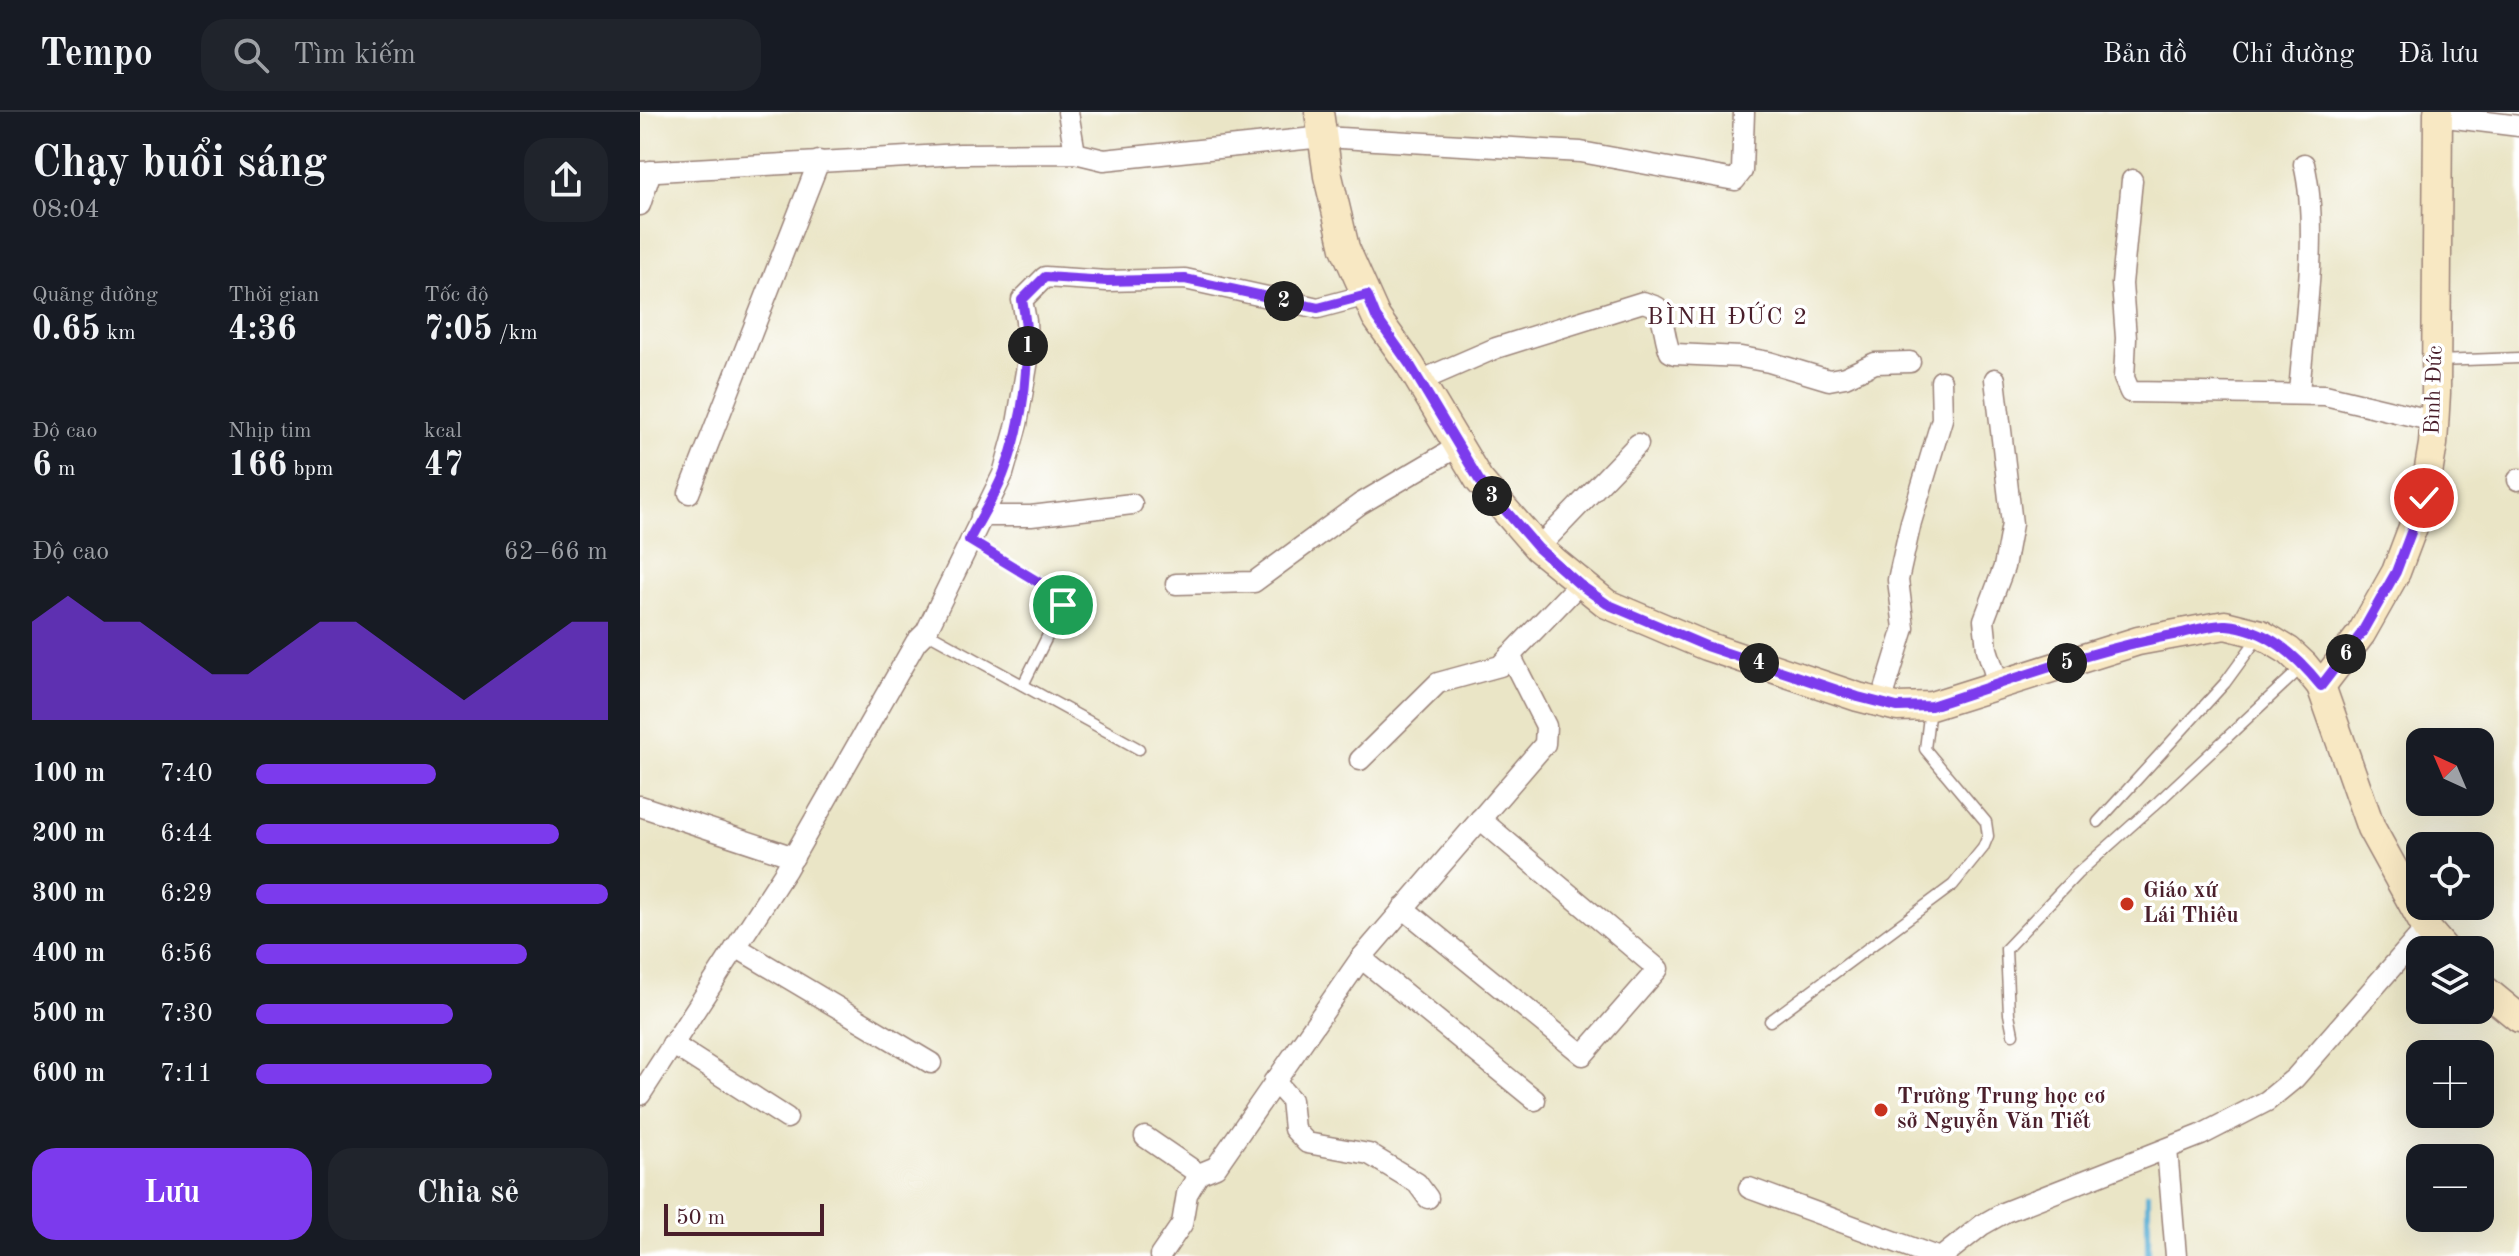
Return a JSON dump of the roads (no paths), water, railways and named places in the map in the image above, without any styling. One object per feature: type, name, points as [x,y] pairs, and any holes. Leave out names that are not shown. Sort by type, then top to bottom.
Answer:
[{"type":"street","points":[[1068,112],[1075,153]]},
{"type":"street","points":[[640,205],[645,172],[960,154],[1075,153],[1104,160],[1321,125],[1581,152],[1735,180],[1742,171],[1744,112]]},
{"type":"street","points":[[2438,114],[2519,126]]},
{"type":"street","name":"Bình Đức","points":[[2312,676],[2361,634],[2396,572],[2424,498],[2434,421],[2438,114]]},
{"type":"street","points":[[1321,125],[1328,176],[1345,248],[1376,317],[1420,381],[1479,480],[1538,548],[1579,584],[1607,604],[1706,646],[1897,707],[1931,706],[2138,641],[2225,625],[2261,634],[2289,651],[2312,676],[2371,828],[2433,936]]},
{"type":"street","points":[[689,493],[819,161]]},
{"type":"street","points":[[2299,393],[2310,257],[2308,180],[2304,164]]},
{"type":"street","points":[[2132,180],[2122,284],[2126,338],[2124,378],[2130,392],[2325,395],[2434,421]]},
{"type":"street","points":[[640,1095],[794,857],[916,642],[926,632],[1003,474],[1017,424],[1028,360],[1022,300],[1045,277],[1107,281],[1185,279],[1318,308],[1367,295]]},
{"type":"street","points":[[1420,381],[1496,348],[1643,302],[1657,307],[1662,315],[1668,346],[1670,352],[1675,354],[1741,357],[1829,380],[1845,377],[1875,363],[1910,362]]},
{"type":"street","points":[[1995,379],[2012,524],[2004,567],[1984,620],[1987,649],[1998,684]]},
{"type":"street","points":[[1881,703],[1904,628],[1904,607],[1898,580],[1911,522],[1942,419],[1941,381]]},
{"type":"street","points":[[1538,548],[1638,444]]},
{"type":"street","points":[[1176,584],[1254,582],[1360,504],[1457,447]]},
{"type":"street","points":[[981,516],[1031,516],[1132,504]]},
{"type":"street","points":[[1360,760],[1438,683],[1500,666],[1579,584]]},
{"type":"street","points":[[1160,1256],[1182,1224],[1187,1194],[1199,1174],[1216,1167],[1361,958],[1545,744],[1546,726],[1510,655]]},
{"type":"street","points":[[640,806],[794,857]]},
{"type":"street","points":[[1403,908],[1583,1055],[1658,969],[1480,819]]},
{"type":"street","points":[[1943,1256],[1974,1231],[2005,1212],[2201,1135],[2267,1101],[2295,1078],[2426,928]]},
{"type":"street","points":[[736,947],[931,1063]]},
{"type":"street","points":[[1361,958],[1535,1100]]},
{"type":"street","points":[[2494,997],[2519,1018]]},
{"type":"street","points":[[672,1044],[787,1118]]},
{"type":"street","points":[[1274,1081],[1291,1100],[1294,1129],[1307,1143],[1369,1154],[1417,1183],[1428,1198]]},
{"type":"street","points":[[1145,1137],[1199,1174]]},
{"type":"street","points":[[2167,1149],[2176,1256]]},
{"type":"street","points":[[1749,1188],[1934,1256]]},
{"type":"lane","points":[[2436,361],[2519,358]]},
{"type":"lane","points":[[969,540],[1058,594],[1063,605],[1023,685]]},
{"type":"lane","points":[[926,632],[1139,749]]},
{"type":"lane","points":[[2098,822],[2225,683],[2261,634]]},
{"type":"lane","points":[[2013,1034],[2006,949],[2077,874],[2159,801],[2312,676]]},
{"type":"lane","points":[[1770,1021],[1953,885],[1983,848],[1988,836],[1986,822],[1925,749],[1931,706]]},
{"type":"waterway","points":[[2148,1194],[2148,1256]]},
{"type":"place","name":"Giáo xứ Lái Thiêu","points":[[2127,904]]},
{"type":"place","name":"Trường Trung học cơ sở Nguyễn Văn Tiết","points":[[1881,1110]]},
{"type":"district","name":"BÌNH ĐỨC 2","points":[[1728,318]]}]
